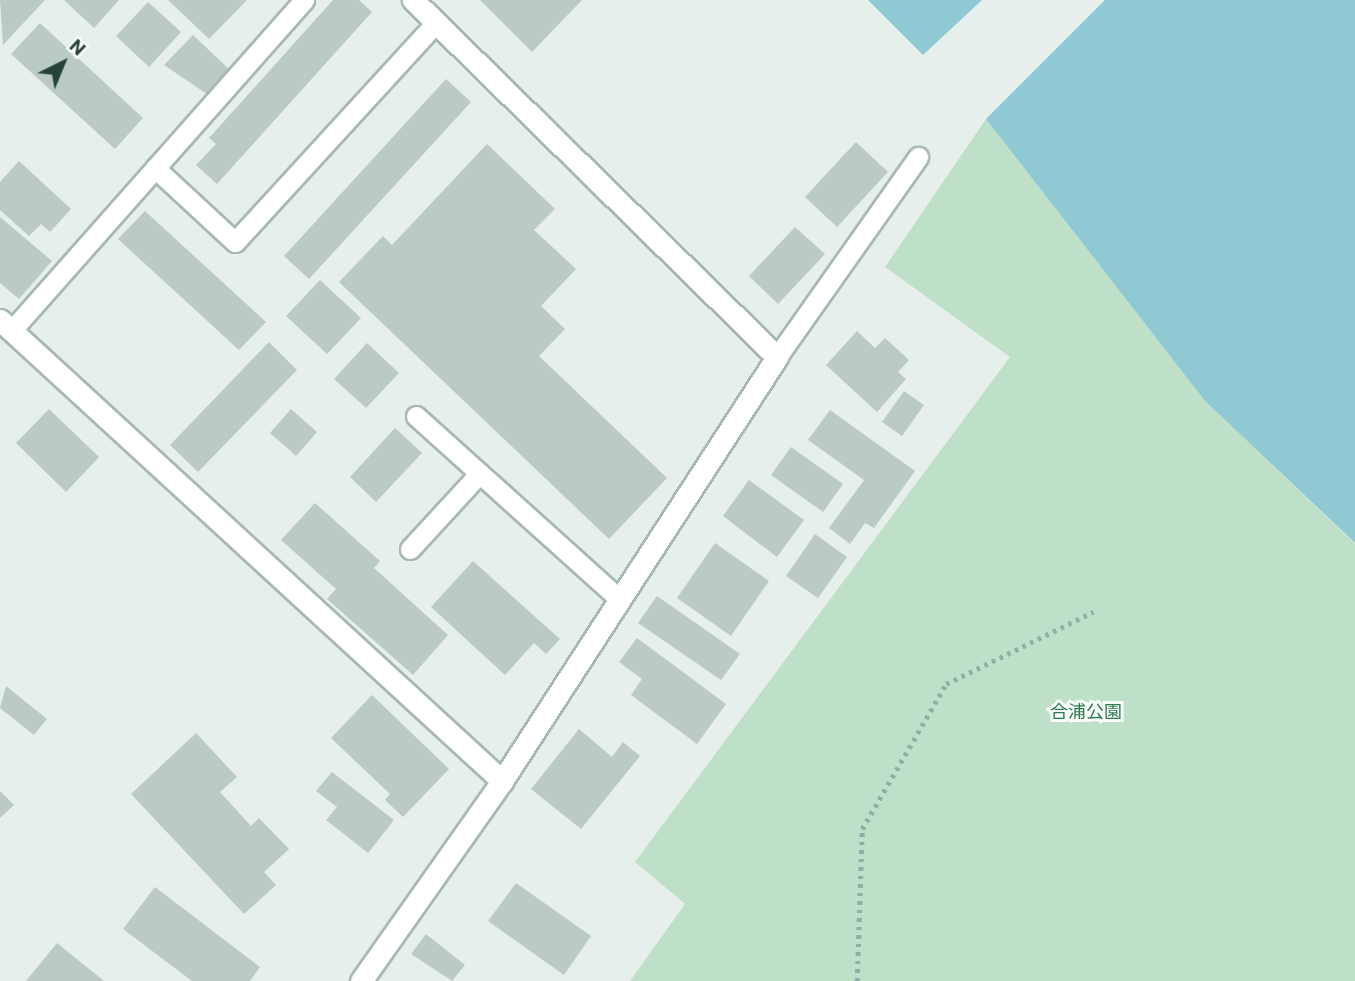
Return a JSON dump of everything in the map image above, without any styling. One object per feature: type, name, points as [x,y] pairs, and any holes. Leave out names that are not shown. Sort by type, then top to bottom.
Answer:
[{"type":"street","points":[[362,981],[502,781],[777,357],[413,0]]},
{"type":"street","points":[[6,325],[502,781]]},
{"type":"lane","points":[[6,325],[155,168],[304,0]]},
{"type":"lane","points":[[155,168],[236,243],[436,23]]},
{"type":"lane","points":[[777,357],[918,157]]},
{"type":"lane","points":[[416,416],[620,600]]},
{"type":"lane","points":[[410,549],[480,473]]},
{"type":"path","points":[[857,981],[862,829],[946,684],[1093,612]]},
{"type":"green space","name":"合浦公園","points":[[986,119],[1205,401],[1355,544],[1355,981],[630,981],[685,904],[635,862],[1010,357],[885,267]]},
{"type":"water","points":[[868,0],[982,0],[923,55]]},
{"type":"water","points":[[1105,0],[1355,0],[1355,543],[1205,401],[986,119]]},
{"type":"building","points":[[0,0],[45,0],[3,45]]},
{"type":"building","points":[[64,0],[119,0],[94,28]]},
{"type":"building","points":[[168,0],[247,0],[209,39]]},
{"type":"building","points":[[333,0],[359,0],[372,12],[217,184],[196,165],[216,144],[209,138]]},
{"type":"building","points":[[480,0],[582,0],[532,52]]},
{"type":"building","points":[[148,2],[181,32],[149,67],[116,36]]},
{"type":"building","points":[[40,23],[143,118],[115,149],[11,54]]},
{"type":"building","points":[[193,35],[230,70],[207,94],[164,65]]},
{"type":"building","points":[[446,79],[471,102],[309,279],[284,256]]},
{"type":"building","points":[[856,142],[888,172],[837,227],[805,197]]},
{"type":"building","points":[[487,144],[555,209],[534,230],[576,269],[541,306],[565,329],[539,356],[667,478],[609,539],[339,282],[383,236],[392,245]]},
{"type":"building","points":[[19,161],[71,209],[50,232],[41,224],[29,236],[0,210],[0,182]]},
{"type":"building","points":[[145,211],[266,322],[239,350],[118,239]]},
{"type":"building","points":[[0,217],[52,261],[19,299],[0,283]]},
{"type":"building","points":[[795,227],[825,254],[778,304],[749,276]]},
{"type":"building","points":[[320,280],[361,318],[327,354],[286,316]]},
{"type":"building","points":[[857,331],[875,348],[885,338],[909,360],[898,372],[906,379],[877,412],[826,365]]},
{"type":"building","points":[[269,342],[297,370],[198,472],[170,445]]},
{"type":"building","points":[[367,343],[399,373],[366,408],[334,379]]},
{"type":"building","points":[[904,391],[924,405],[902,436],[882,422]]},
{"type":"building","points":[[49,409],[99,457],[66,492],[16,443]]},
{"type":"building","points":[[291,409],[317,432],[296,456],[270,433]]},
{"type":"building","points":[[830,410],[915,471],[874,528],[865,523],[850,544],[829,528],[864,480],[808,440]]},
{"type":"building","points":[[395,428],[422,453],[376,502],[350,477]]},
{"type":"building","points":[[791,447],[843,484],[823,512],[771,475]]},
{"type":"building","points":[[749,480],[804,520],[777,557],[723,516]]},
{"type":"building","points":[[315,503],[380,561],[374,568],[448,635],[413,675],[327,599],[336,589],[281,540]]},
{"type":"building","points":[[815,534],[847,557],[818,598],[786,576]]},
{"type":"building","points":[[715,543],[769,581],[731,636],[677,598]]},
{"type":"building","points":[[473,561],[560,639],[546,654],[534,643],[505,675],[431,607]]},
{"type":"building","points":[[657,596],[740,654],[721,680],[638,623]]},
{"type":"building","points":[[637,638],[726,704],[697,744],[631,695],[642,679],[619,662]]},
{"type":"building","points":[[6,686],[47,719],[34,735],[0,708]]},
{"type":"building","points":[[372,695],[449,769],[403,817],[385,800],[390,794],[331,738]]},
{"type":"building","points":[[579,729],[612,757],[623,742],[640,756],[581,829],[531,789]]},
{"type":"building","points":[[196,733],[237,777],[220,792],[251,826],[259,818],[289,849],[264,872],[276,885],[244,914],[131,794]]},
{"type":"building","points":[[332,772],[394,820],[368,853],[326,820],[337,807],[316,791]]},
{"type":"building","points":[[0,791],[14,805],[0,818]]},
{"type":"building","points":[[516,883],[591,936],[564,975],[488,921]]},
{"type":"building","points":[[155,887],[260,967],[250,981],[192,981],[123,929]]},
{"type":"building","points":[[426,934],[465,965],[452,981],[411,954]]},
{"type":"building","points":[[57,943],[104,981],[26,981]]}]
